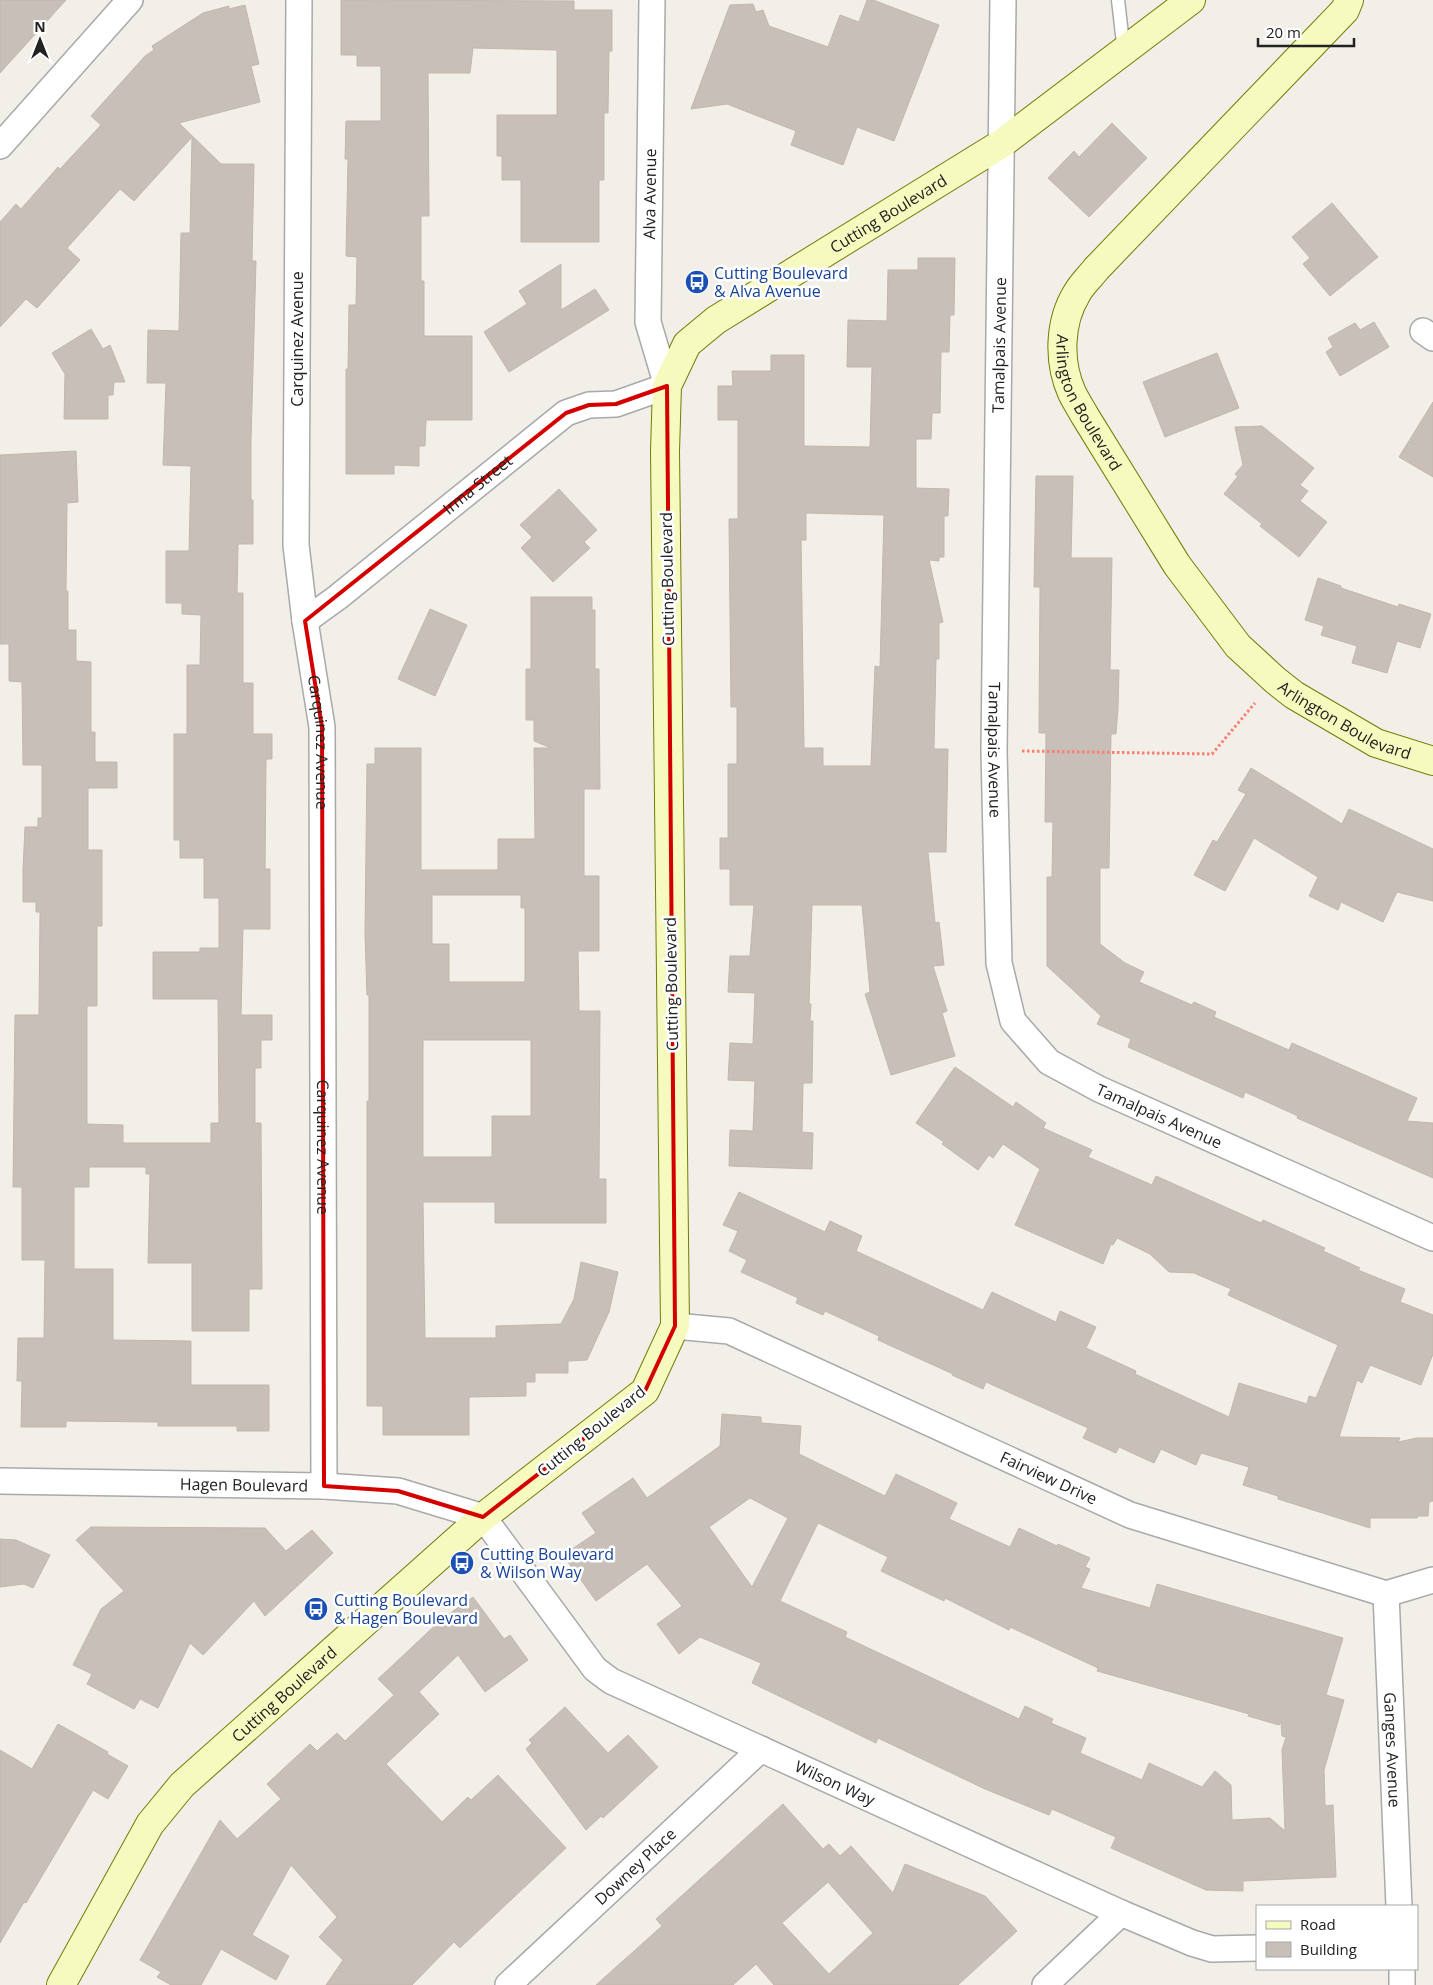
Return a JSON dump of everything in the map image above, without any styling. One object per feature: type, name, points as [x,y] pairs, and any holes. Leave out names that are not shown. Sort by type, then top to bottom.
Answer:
[{"type":"street","points":[[0,146],[130,0]]},
{"type":"street","name":"Carquinez Avenue","points":[[299,0],[296,546],[305,621],[322,727],[324,1486]]},
{"type":"street","name":"Alva Avenue","points":[[652,0],[648,322],[667,386]]},
{"type":"street","name":"Tamalpais Avenue","points":[[1003,0],[994,751],[999,963],[1013,1021],[1049,1062],[1099,1089],[1433,1238]]},
{"type":"street","name":"Cutting Boulevard","points":[[61,1985],[150,1824],[182,1785],[483,1516],[645,1391],[675,1326],[665,461],[667,386],[688,344],[716,320],[1001,144],[1191,0]]},
{"type":"street","name":"Arlington Boulevard","points":[[1349,0],[1345,10],[1096,269],[1077,293],[1066,315],[1062,343],[1065,369],[1072,392],[1177,565],[1238,646],[1274,680],[1294,695],[1376,743],[1433,761]]},
{"type":"street","name":"Irma Street","points":[[305,621],[338,598],[566,413],[589,405],[616,404],[667,386]]},
{"type":"street","name":"Fairview Drive","points":[[675,1326],[729,1331],[1130,1516],[1386,1594]]},
{"type":"street","name":"Hagen Boulevard","points":[[0,1481],[324,1486],[398,1490],[483,1516]]},
{"type":"street","name":"Wilson Way","points":[[483,1516],[595,1669],[611,1681],[1192,1943],[1212,1949],[1256,1948]]},
{"type":"street","points":[[1386,1594],[1433,1580]]},
{"type":"street","name":"Ganges Avenue","points":[[1386,1594],[1399,1905]]},
{"type":"street","name":"Downey Place","points":[[508,1985],[761,1748]]},
{"type":"street","points":[[1045,1985],[1122,1913]]},
{"type":"street","points":[[1402,1970],[1402,1985]]},
{"type":"lane","points":[[1118,0],[1124,52]]},
{"type":"path","points":[[994,751],[1212,754],[1274,680]]},
{"type":"highlighted area","points":[[667,386],[675,1326],[645,1391],[483,1517],[398,1491],[324,1486],[322,727],[305,621],[566,413],[589,405],[616,404]]},
{"type":"building","points":[[0,0],[66,0],[0,73]]},
{"type":"building","points":[[341,0],[574,1],[574,10],[612,10],[612,51],[609,51],[608,113],[604,113],[604,180],[599,180],[599,242],[521,242],[521,180],[502,180],[502,156],[497,156],[497,115],[557,115],[557,50],[473,48],[470,73],[428,73],[429,216],[421,216],[421,281],[424,281],[424,336],[472,336],[472,420],[426,420],[425,446],[419,446],[419,466],[394,465],[394,474],[346,474],[346,369],[348,369],[349,305],[356,305],[357,257],[346,256],[348,159],[345,159],[346,121],[381,121],[381,66],[357,66],[357,55],[341,55]]},
{"type":"building","points":[[867,0],[873,0],[939,25],[894,141],[857,127],[843,165],[791,145],[796,131],[727,104],[691,109],[730,5],[753,4],[756,12],[763,10],[769,26],[828,47],[840,15],[859,22]]},
{"type":"building","points":[[245,5],[259,64],[251,66],[260,102],[179,123],[221,164],[254,164],[252,261],[256,261],[251,441],[253,544],[238,544],[237,593],[243,593],[243,683],[253,683],[253,734],[272,734],[272,759],[266,759],[265,869],[270,869],[270,929],[243,929],[241,1015],[272,1015],[272,1040],[261,1040],[261,1068],[255,1068],[255,1123],[261,1123],[262,1289],[249,1289],[249,1331],[192,1331],[192,1263],[148,1263],[150,1174],[146,1174],[146,1167],[89,1167],[89,1187],[74,1187],[74,1269],[113,1269],[113,1340],[191,1341],[191,1385],[269,1385],[269,1431],[237,1431],[237,1426],[158,1426],[158,1422],[66,1421],[66,1427],[21,1427],[22,1381],[17,1381],[18,1338],[44,1338],[45,1260],[22,1260],[22,1187],[13,1187],[15,1015],[39,1015],[40,912],[36,912],[36,902],[23,902],[23,869],[25,827],[38,827],[38,818],[42,818],[42,765],[23,765],[22,682],[9,681],[9,644],[0,644],[0,455],[76,451],[78,502],[67,503],[66,591],[68,591],[68,630],[76,630],[76,661],[91,662],[91,732],[95,732],[95,762],[117,762],[117,788],[88,788],[88,850],[102,850],[102,926],[97,926],[97,1006],[87,1006],[87,1124],[123,1125],[123,1143],[211,1143],[211,1123],[219,1123],[218,999],[153,999],[153,952],[200,952],[200,948],[219,948],[219,898],[204,898],[204,858],[180,858],[180,840],[174,840],[174,734],[187,734],[187,665],[200,665],[201,615],[182,614],[182,603],[166,603],[166,551],[189,551],[191,466],[163,465],[166,383],[147,383],[148,330],[179,331],[181,233],[190,233],[192,137],[134,201],[120,189],[67,248],[80,260],[37,308],[26,299],[0,327],[0,222],[16,204],[21,209],[58,167],[60,169],[101,125],[91,116],[145,56],[154,50],[152,46],[203,13],[229,6],[229,9]]},
{"type":"building","points":[[1112,123],[1147,158],[1089,217],[1048,178],[1074,151],[1079,157]]},
{"type":"building","points":[[1332,203],[1378,257],[1330,296],[1303,264],[1310,258],[1292,237]]},
{"type":"building","points":[[918,258],[955,258],[954,315],[950,315],[949,352],[941,352],[940,413],[932,413],[931,439],[916,439],[916,488],[949,489],[948,516],[944,516],[944,557],[939,557],[939,561],[929,560],[943,622],[939,623],[939,659],[936,659],[934,749],[948,749],[946,852],[928,852],[935,923],[939,922],[944,965],[933,966],[947,1011],[942,1013],[955,1056],[891,1075],[865,994],[870,992],[862,905],[812,905],[809,1004],[811,1004],[810,1021],[813,1021],[812,1083],[803,1083],[802,1132],[813,1133],[812,1169],[729,1166],[730,1130],[753,1131],[755,1081],[728,1080],[730,1043],[753,1044],[755,993],[728,992],[730,956],[750,956],[754,905],[730,905],[730,869],[720,869],[720,838],[728,838],[728,764],[737,764],[737,707],[731,707],[729,519],[738,519],[738,420],[718,420],[718,386],[733,386],[732,371],[771,371],[771,355],[804,355],[804,446],[870,447],[872,367],[847,367],[848,320],[887,321],[888,270],[918,270]],"holes":[[[806,513],[884,515],[880,667],[875,666],[871,766],[823,766],[823,748],[804,748],[801,540],[806,540]]]},
{"type":"building","points":[[561,264],[561,310],[595,289],[609,310],[509,372],[484,332],[527,304],[519,291]]},
{"type":"building","points":[[1374,322],[1389,347],[1340,376],[1326,352],[1333,347],[1328,338],[1355,323],[1360,330]]},
{"type":"building","points":[[91,329],[103,349],[110,345],[125,382],[114,382],[113,395],[108,395],[108,419],[64,419],[65,374],[52,353]]},
{"type":"building","points":[[1217,353],[1239,408],[1165,437],[1143,382]]},
{"type":"building","points":[[1433,402],[1433,477],[1399,457]]},
{"type":"building","points":[[1262,426],[1314,468],[1300,485],[1308,491],[1300,501],[1327,522],[1299,557],[1224,494],[1238,476],[1235,474],[1243,465],[1235,427]]},
{"type":"building","points":[[1036,476],[1073,476],[1071,558],[1112,558],[1110,670],[1119,670],[1118,708],[1116,734],[1111,734],[1109,868],[1100,868],[1100,944],[1125,963],[1144,972],[1139,982],[1192,1005],[1194,1002],[1216,1012],[1214,1017],[1289,1050],[1292,1043],[1417,1098],[1407,1121],[1433,1123],[1433,1178],[1297,1118],[1298,1116],[1245,1092],[1243,1098],[1128,1047],[1131,1039],[1097,1024],[1101,1016],[1047,966],[1047,877],[1052,877],[1053,822],[1045,822],[1046,733],[1039,733],[1040,587],[1034,587]]},
{"type":"building","points":[[559,489],[597,530],[584,542],[590,548],[553,582],[521,548],[532,537],[520,525]]},
{"type":"building","points":[[1318,578],[1341,586],[1341,588],[1398,607],[1399,604],[1431,614],[1420,648],[1397,641],[1387,673],[1352,663],[1357,646],[1321,635],[1324,626],[1305,620]]},
{"type":"building","points":[[531,597],[592,597],[592,610],[595,610],[595,669],[599,669],[600,789],[584,789],[584,876],[599,876],[599,951],[578,951],[579,1011],[600,1011],[599,1179],[606,1179],[606,1223],[495,1223],[495,1202],[423,1202],[425,1338],[496,1338],[496,1326],[561,1324],[574,1299],[581,1262],[618,1272],[609,1312],[587,1360],[568,1361],[568,1373],[535,1373],[535,1382],[526,1382],[526,1396],[469,1397],[469,1435],[383,1435],[383,1406],[367,1406],[369,995],[367,995],[365,934],[367,764],[375,764],[375,748],[421,748],[421,870],[498,870],[498,839],[535,839],[534,748],[551,748],[534,741],[534,720],[526,720],[526,669],[531,669]],"holes":[[[432,895],[521,895],[521,908],[525,908],[525,982],[449,982],[449,944],[432,944]],[[423,1040],[531,1040],[531,1116],[492,1116],[492,1157],[423,1157]]]},
{"type":"building","points":[[430,609],[467,625],[435,696],[398,679]]},
{"type":"building","points":[[1251,768],[1342,824],[1349,809],[1433,849],[1433,901],[1397,892],[1383,922],[1341,902],[1338,910],[1309,896],[1318,877],[1254,838],[1225,891],[1194,875],[1213,840],[1217,842],[1246,794],[1238,790]]},
{"type":"building","points":[[955,1067],[1013,1107],[1016,1102],[1046,1123],[1043,1128],[1092,1150],[1088,1157],[1152,1185],[1156,1176],[1261,1223],[1263,1220],[1325,1248],[1323,1251],[1360,1268],[1358,1270],[1405,1289],[1400,1302],[1433,1315],[1433,1354],[1421,1385],[1370,1365],[1362,1383],[1357,1380],[1339,1437],[1400,1438],[1398,1442],[1417,1438],[1433,1438],[1433,1501],[1429,1502],[1428,1516],[1418,1516],[1417,1518],[1370,1518],[1370,1528],[1278,1499],[1278,1496],[1243,1485],[1249,1467],[1201,1453],[1196,1465],[1161,1449],[1154,1463],[1119,1447],[1116,1453],[1083,1438],[1088,1428],[986,1382],[983,1389],[878,1340],[879,1336],[825,1311],[823,1315],[796,1303],[798,1298],[741,1272],[747,1260],[729,1251],[738,1231],[723,1225],[739,1192],[825,1232],[830,1221],[862,1236],[856,1251],[983,1310],[992,1292],[1056,1322],[1060,1311],[1096,1327],[1086,1348],[1136,1371],[1135,1374],[1229,1417],[1239,1383],[1307,1404],[1309,1396],[1316,1398],[1338,1345],[1228,1295],[1231,1289],[1194,1273],[1169,1272],[1150,1254],[1117,1238],[1113,1245],[1111,1244],[1103,1264],[1015,1225],[1040,1169],[1003,1144],[993,1158],[989,1155],[978,1170],[942,1144],[944,1142],[916,1123]]},
{"type":"building","points":[[722,1414],[761,1417],[761,1423],[801,1426],[799,1454],[885,1496],[896,1474],[957,1503],[949,1519],[1010,1547],[1019,1528],[1057,1546],[1058,1544],[1090,1558],[1085,1567],[1090,1569],[1081,1588],[1150,1608],[1157,1584],[1343,1638],[1326,1695],[1344,1700],[1324,1770],[1325,1806],[1333,1805],[1336,1877],[1243,1881],[1243,1891],[1206,1890],[1111,1848],[1116,1837],[1052,1809],[1049,1815],[985,1789],[878,1738],[876,1743],[752,1683],[761,1663],[700,1637],[679,1654],[657,1624],[682,1606],[647,1564],[596,1601],[563,1555],[596,1533],[582,1513],[633,1478],[647,1498],[720,1446]],"holes":[[[750,1498],[788,1518],[752,1587],[709,1527]],[[818,1523],[888,1557],[881,1571],[944,1601],[945,1598],[1009,1630],[1010,1627],[1098,1668],[1097,1671],[1249,1714],[1248,1716],[1279,1725],[1281,1722],[1282,1736],[1286,1737],[1282,1750],[1285,1831],[1270,1818],[1232,1820],[1231,1785],[1215,1771],[1202,1787],[1149,1763],[1142,1780],[1080,1753],[1086,1738],[1051,1723],[1053,1719],[1025,1706],[1019,1719],[845,1637],[847,1632],[780,1601]]]},
{"type":"building","points":[[91,1527],[265,1528],[286,1551],[312,1530],[333,1553],[265,1616],[254,1601],[203,1655],[190,1643],[158,1708],[140,1699],[134,1709],[87,1684],[92,1674],[73,1665],[101,1609],[124,1591],[76,1540]]},
{"type":"building","points":[[0,1539],[16,1540],[50,1555],[33,1588],[24,1584],[0,1587]]},
{"type":"building","points":[[473,1597],[504,1639],[510,1635],[528,1660],[485,1692],[458,1655],[419,1692],[439,1714],[386,1764],[442,1822],[468,1797],[471,1800],[498,1775],[566,1848],[460,1948],[454,1942],[412,1985],[326,1985],[343,1960],[319,1937],[337,1917],[291,1865],[252,1935],[289,1956],[276,1980],[221,1949],[201,1985],[171,1985],[157,1977],[161,1972],[140,1960],[220,1820],[237,1839],[281,1799],[267,1784],[310,1744],[317,1751],[337,1733],[345,1741],[394,1695],[378,1679],[442,1619]]},
{"type":"building","points":[[565,1707],[608,1753],[628,1735],[658,1767],[603,1818],[601,1816],[586,1830],[526,1749],[532,1743],[529,1740]]},
{"type":"building","points":[[58,1724],[108,1752],[107,1754],[128,1766],[108,1799],[93,1790],[0,1943],[0,1750],[32,1769]]},
{"type":"building","points":[[783,1804],[823,1849],[829,1844],[840,1856],[851,1846],[893,1893],[905,1864],[985,1896],[1017,1931],[958,1985],[774,1985],[756,1964],[733,1985],[596,1985],[662,1926],[656,1919]],"holes":[[[828,1882],[873,1933],[829,1974],[782,1923]]]},
{"type":"place","name":"Cutting Boulevard & Alva Avenue","points":[[697,282]]},
{"type":"place","name":"Cutting Boulevard & Wilson Way","points":[[462,1563]]},
{"type":"place","name":"Cutting Boulevard & Hagen Boulevard","points":[[316,1609]]}]
